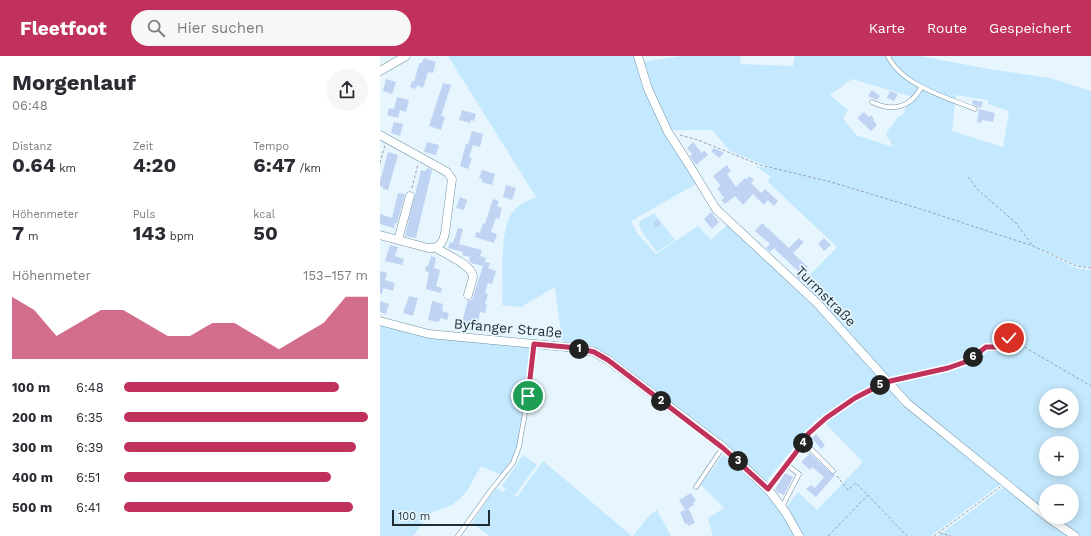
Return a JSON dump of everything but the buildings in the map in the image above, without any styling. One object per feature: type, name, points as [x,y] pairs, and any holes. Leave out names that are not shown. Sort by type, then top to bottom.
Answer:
[{"type":"street","name":"Turmstraße","points":[[638,56],[651,95],[668,132],[716,209],[817,303],[886,382],[907,403],[1039,510]]},
{"type":"street","points":[[380,71],[401,57]]},
{"type":"street","points":[[380,235],[428,248],[436,248],[442,243],[445,233],[452,179],[447,172],[383,137]]},
{"type":"street","points":[[398,240],[410,196]]},
{"type":"street","points":[[436,248],[442,253],[464,264],[471,271],[472,277],[468,295]]},
{"type":"street","name":"Byfanger Straße","points":[[380,320],[429,334],[577,348],[594,352],[608,360],[723,448],[768,489],[782,508],[799,536]]},
{"type":"street","name":"Turmstraße","points":[[1058,524],[1075,536]]},
{"type":"lane","points":[[888,56],[897,69],[921,88],[975,109]]},
{"type":"lane","points":[[872,102],[885,107],[899,107],[913,98],[921,88]]},
{"type":"lane","points":[[458,536],[513,463],[519,447],[523,425],[534,344]]},
{"type":"lane","points":[[768,489],[804,442],[833,471]]},
{"type":"lane","points":[[696,487],[723,448]]},
{"type":"lane","points":[[782,508],[799,474],[787,465]]},
{"type":"path","points":[[668,132],[698,140],[760,165],[831,182],[927,211],[1033,246],[1076,266],[1091,268]]},
{"type":"path","points":[[380,163],[383,137]]},
{"type":"path","points":[[410,196],[420,158]]},
{"type":"path","points":[[968,178],[978,190],[1016,223],[1033,246]]},
{"type":"path","points":[[804,442],[808,434],[826,418],[855,398],[886,382],[948,368],[968,361],[986,347],[996,347],[1009,338],[1091,386]]},
{"type":"path","points":[[833,471],[848,490],[856,483],[907,536]]},
{"type":"path","points":[[934,536],[999,487],[1006,484]]},
{"type":"path","points":[[828,536],[868,495]]},
{"type":"path","points":[[939,533],[951,536]]},
{"type":"shaded area","points":[[448,56],[635,56],[696,184],[631,221],[638,234],[656,254],[698,226],[711,240],[728,224],[817,307],[872,366],[1002,483],[931,536],[802,536],[786,508],[798,492],[817,510],[863,462],[819,417],[765,483],[641,382],[592,346],[562,341],[555,287],[521,307],[502,305],[503,253],[506,227],[510,216],[517,207],[536,197]]},
{"type":"shaded area","points":[[681,56],[740,56],[741,64],[793,66],[795,56],[920,56],[989,69],[1050,78],[1091,91],[1091,267],[1076,265],[1040,250],[1076,268],[1091,270],[1091,536],[1078,536],[1060,524],[1079,524],[1079,484],[1039,484],[1039,508],[917,410],[800,285],[837,247],[767,181],[771,177],[755,166],[774,169],[730,151],[712,130],[669,130],[659,112],[642,62]],"holes":[[[852,79],[910,96],[903,115],[899,116],[886,133],[893,147],[856,135],[843,118],[848,110],[830,95]],[[956,95],[988,100],[988,104],[1009,111],[1003,147],[952,131]],[[1009,335],[1013,339],[997,348],[987,349],[970,362],[966,360],[986,346],[995,345]]]},
{"type":"shaded area","points":[[654,213],[675,240],[657,252],[644,235],[639,225],[640,221]]},
{"type":"shaded area","points":[[380,324],[532,347],[518,447],[512,462],[501,475],[481,466],[465,494],[452,505],[431,513],[413,536],[380,536]]},
{"type":"shaded area","points":[[725,452],[744,469],[779,506],[796,536],[713,536],[708,518],[724,508],[701,485]]},
{"type":"shaded area","points":[[523,455],[537,465],[515,495],[502,486]]},
{"type":"shaded area","points":[[543,461],[632,536],[490,536],[472,523],[496,488],[503,492],[506,489],[517,497]]},
{"type":"shaded area","points":[[1005,486],[1039,513],[1039,524],[1054,524],[1069,536],[938,536]]},
{"type":"shaded area","points":[[657,510],[671,536],[633,536],[650,515]]},
{"type":"route","points":[[528,396],[534,344],[577,348],[594,352],[608,360],[723,448],[768,489],[791,460],[808,434],[826,418],[855,398],[886,382],[948,368],[968,361],[983,351],[986,347],[996,347],[1009,338]]}]
